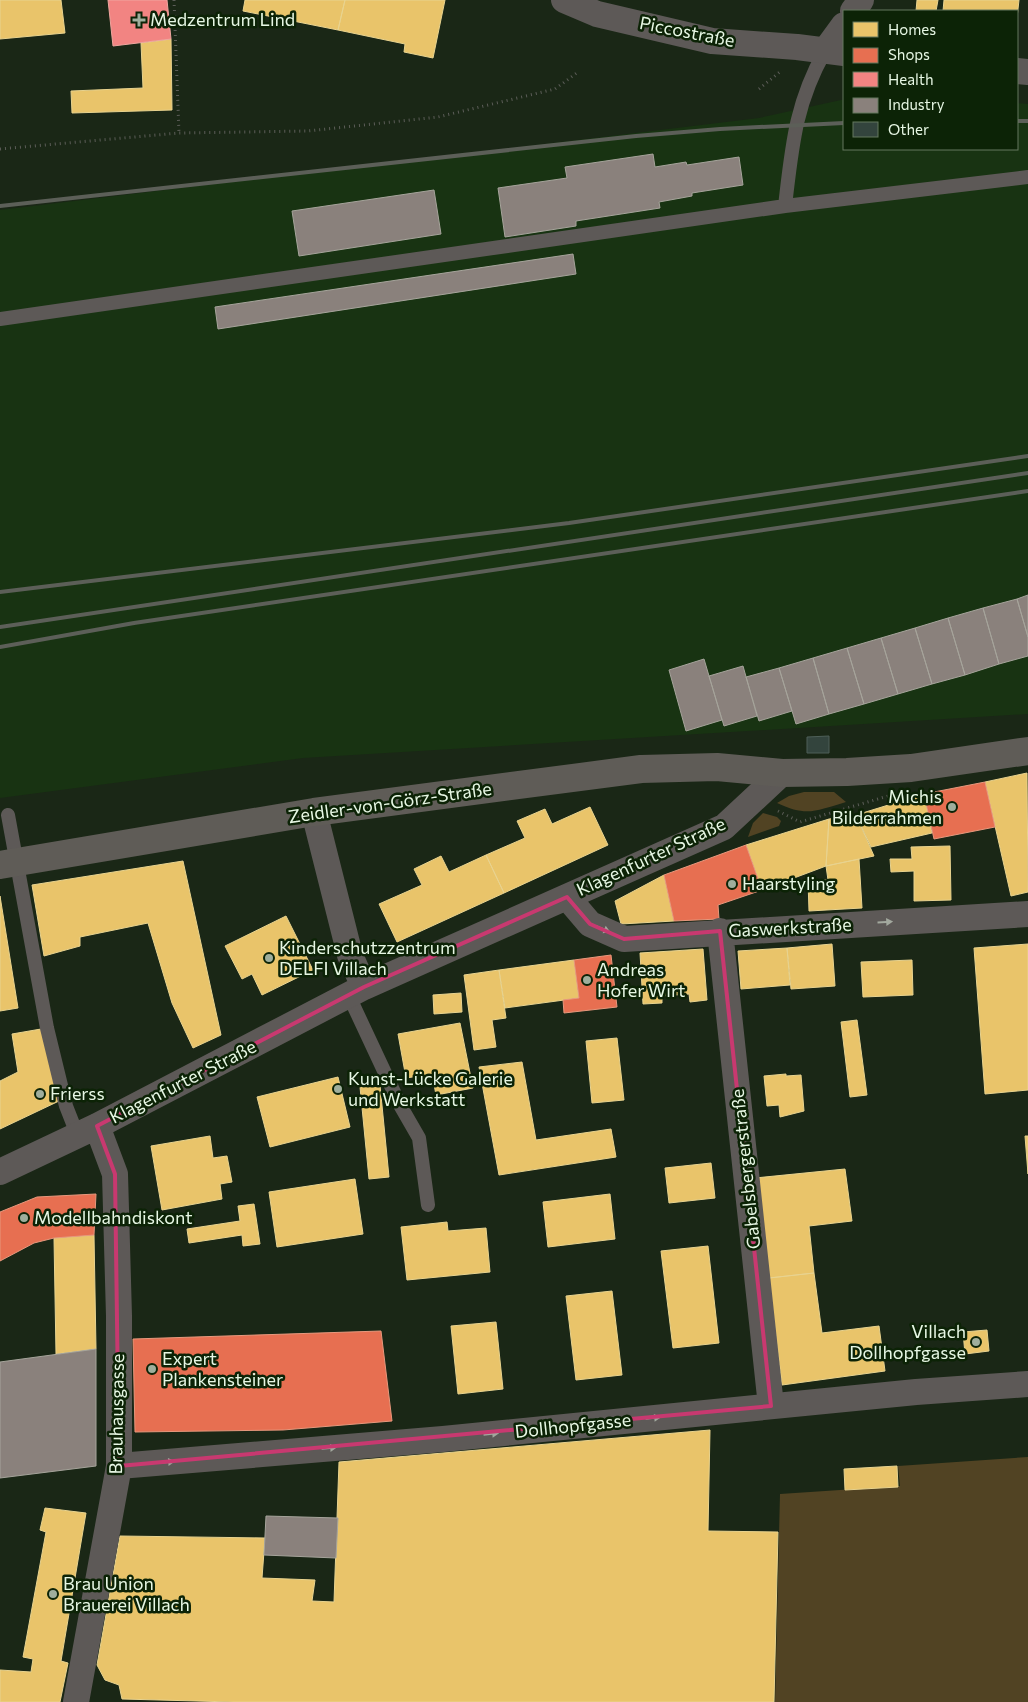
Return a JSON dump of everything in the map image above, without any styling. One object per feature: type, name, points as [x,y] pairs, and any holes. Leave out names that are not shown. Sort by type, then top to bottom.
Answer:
[{"type":"street","name":"Piccostraße","points":[[564,0],[597,14],[712,41],[797,47],[835,52]]},
{"type":"street","points":[[835,52],[843,28]]},
{"type":"street","points":[[782,773],[912,768],[1028,751]]},
{"type":"street","name":"Zeidler-von-Görz-Straße","points":[[8,863],[314,812],[641,769],[717,767],[782,773]]},
{"type":"street","name":"Klagenfurter Straße","points":[[0,1172],[87,1130],[356,992],[724,826],[782,773]]},
{"type":"street","points":[[314,812],[350,955],[356,992]]},
{"type":"street","name":"Gaswerkstraße","points":[[567,897],[590,924],[624,938],[1028,914]]},
{"type":"street","name":"Gabelsbergerstraße","points":[[720,932],[771,1406]]},
{"type":"street","name":"Brauhausgasse","points":[[76,1702],[119,1466],[119,1316],[115,1174],[87,1130]]},
{"type":"street","name":"Dollhopfgasse","points":[[119,1466],[443,1439],[771,1406],[1028,1384]]},
{"type":"lane","points":[[786,206],[795,124],[806,90],[835,52]]},
{"type":"lane","points":[[0,319],[786,206],[1028,177]]},
{"type":"lane","points":[[8,815],[8,863],[66,1106],[87,1130]]},
{"type":"lane","points":[[356,992],[400,1105],[419,1138],[428,1205]]},
{"type":"path","points":[[174,0],[180,134]]},
{"type":"path","points":[[759,89],[785,67]]},
{"type":"path","points":[[0,149],[180,134],[308,131],[438,117],[555,89],[578,72]]},
{"type":"highlighted area","points":[[567,897],[590,924],[624,939],[720,931],[771,1406],[119,1466],[115,1174],[97,1126],[364,987]]},
{"type":"shaded area","points":[[843,100],[843,150],[1018,150],[1018,103],[1028,104],[1028,714],[303,758],[0,798],[0,210],[759,118]]},
{"type":"shaded area","points":[[804,792],[834,792],[846,802],[811,811],[796,810],[777,803],[789,796]]},
{"type":"shaded area","points":[[763,813],[777,817],[781,821],[779,826],[748,837],[753,823]]},
{"type":"shaded area","points":[[1028,1457],[1028,1702],[775,1702],[780,1494],[900,1486],[898,1466]]},
{"type":"building: Homes","points":[[0,0],[61,0],[65,33],[0,39]]},
{"type":"building: Homes","points":[[245,0],[345,0],[338,30],[243,11]]},
{"type":"building: Homes","points":[[345,0],[445,0],[433,58],[404,52],[405,44],[338,30]]},
{"type":"building: Homes","points":[[917,0],[938,0],[936,10],[916,10]]},
{"type":"building: Homes","points":[[944,0],[1019,0],[1018,10],[943,10]]},
{"type":"building: Homes","points":[[171,39],[172,110],[72,113],[71,91],[143,88],[141,43]]},
{"type":"building: Homes","points":[[1027,773],[1028,892],[1011,896],[985,782]]},
{"type":"building: Homes","points":[[924,794],[932,833],[871,847],[856,815]]},
{"type":"building: Homes","points":[[590,807],[608,845],[504,893],[486,855],[525,838],[517,821],[545,809],[552,824]]},
{"type":"building: Homes","points":[[856,815],[874,856],[826,866],[829,819]]},
{"type":"building: Homes","points":[[829,819],[826,866],[762,890],[746,845]]},
{"type":"building: Homes","points":[[950,846],[951,900],[914,901],[914,871],[891,872],[890,859],[912,859],[911,847]]},
{"type":"building: Homes","points":[[486,855],[504,893],[397,942],[379,904],[422,885],[414,869],[441,856],[449,872]]},
{"type":"building: Homes","points":[[859,859],[862,908],[809,911],[808,881],[828,880],[826,866]]},
{"type":"building: Homes","points":[[183,861],[221,1035],[193,1048],[172,1003],[148,923],[80,937],[80,946],[44,956],[32,885]]},
{"type":"building: Homes","points":[[664,875],[674,921],[621,924],[615,901]]},
{"type":"building: Homes","points":[[0,896],[18,1008],[0,1011]]},
{"type":"building: Homes","name":"Kinderschutzzentrum DELFI Villach","points":[[286,916],[313,970],[262,995],[252,974],[242,979],[225,946]]},
{"type":"building: Homes","points":[[832,944],[835,986],[791,989],[787,948]]},
{"type":"building: Homes","points":[[1028,944],[1028,1090],[985,1094],[974,948]]},
{"type":"building: Homes","points":[[787,948],[790,985],[741,989],[738,951]]},
{"type":"building: Homes","points":[[703,949],[707,1000],[690,1002],[689,994],[662,996],[662,1003],[643,1004],[640,953]]},
{"type":"building: Homes","points":[[574,960],[579,998],[505,1008],[499,970]]},
{"type":"building: Homes","points":[[912,960],[913,995],[863,997],[861,962]]},
{"type":"building: Homes","points":[[499,970],[506,1018],[492,1020],[496,1047],[474,1050],[464,975]]},
{"type":"building: Homes","points":[[461,993],[462,1012],[434,1014],[433,995]]},
{"type":"building: Homes","points":[[857,1020],[867,1095],[850,1097],[841,1022]]},
{"type":"building: Homes","points":[[460,1023],[473,1088],[436,1095],[432,1074],[406,1078],[398,1034]]},
{"type":"building: Homes","points":[[41,1029],[59,1101],[0,1129],[0,1081],[18,1072],[12,1034]]},
{"type":"building: Homes","points":[[617,1038],[624,1100],[592,1103],[586,1041]]},
{"type":"building: Homes","points":[[522,1062],[536,1140],[611,1129],[616,1157],[499,1175],[479,1067]]},
{"type":"building: Homes","points":[[786,1074],[786,1076],[801,1075],[804,1111],[780,1117],[779,1105],[767,1106],[764,1076]]},
{"type":"building: Homes","points":[[338,1077],[350,1127],[270,1147],[257,1097]]},
{"type":"building: Homes","points":[[380,1085],[389,1177],[369,1179],[360,1087]]},
{"type":"building: Homes","points":[[210,1136],[213,1158],[227,1156],[232,1182],[220,1184],[222,1199],[162,1210],[151,1146]]},
{"type":"building: Homes","points":[[1025,1136],[1028,1136],[1028,1174]]},
{"type":"building: Homes","points":[[711,1163],[715,1198],[669,1203],[665,1168]]},
{"type":"building: Homes","points":[[845,1169],[852,1221],[809,1226],[814,1273],[769,1278],[755,1178]]},
{"type":"building: Homes","points":[[355,1179],[363,1234],[277,1247],[269,1192]]},
{"type":"building: Homes","points":[[610,1194],[615,1239],[548,1247],[543,1202]]},
{"type":"building: Homes","points":[[254,1204],[260,1244],[243,1246],[242,1235],[189,1243],[187,1229],[240,1221],[238,1206]]},
{"type":"building: Homes","points":[[447,1222],[448,1231],[486,1228],[490,1272],[407,1280],[401,1227]]},
{"type":"building: Homes","points":[[94,1235],[96,1349],[56,1354],[54,1238]]},
{"type":"building: Homes","points":[[708,1246],[719,1343],[673,1348],[661,1251]]},
{"type":"building: Homes","points":[[814,1273],[822,1333],[879,1326],[885,1371],[782,1385],[769,1278]]},
{"type":"building: Homes","points":[[612,1291],[622,1375],[576,1380],[566,1296]]},
{"type":"building: Homes","points":[[496,1322],[503,1389],[458,1394],[451,1326]]},
{"type":"building: Homes","name":"Villach Dollhopfgasse","points":[[987,1330],[989,1351],[965,1354],[963,1332]]},
{"type":"building: Homes","points":[[710,1430],[708,1531],[778,1532],[774,1702],[233,1702],[122,1699],[119,1685],[105,1680],[97,1665],[120,1536],[265,1538],[262,1578],[315,1580],[312,1601],[334,1602],[339,1462]]},
{"type":"building: Homes","points":[[897,1466],[898,1487],[845,1490],[844,1469]]},
{"type":"building: Homes","name":"Brau Union Brauerei Villach","points":[[45,1508],[86,1513],[61,1661],[68,1663],[60,1702],[0,1702],[0,1670],[31,1672],[33,1659],[23,1657],[46,1532],[40,1530]]},
{"type":"building: Shops","points":[[985,782],[995,827],[934,839],[924,794]]},
{"type":"building: Shops","points":[[746,845],[762,890],[718,905],[719,919],[674,921],[664,875]]},
{"type":"building: Shops","points":[[611,955],[617,1007],[564,1013],[563,1000],[579,998],[574,960]]},
{"type":"building: Shops","points":[[96,1194],[94,1235],[54,1238],[34,1243],[0,1261],[0,1212],[37,1197]]},
{"type":"building: Shops","points":[[381,1331],[392,1421],[283,1430],[135,1432],[133,1339]]},
{"type":"building: Health","name":"Medzentrum Lind","points":[[108,0],[167,0],[171,39],[113,46]]},
{"type":"building: Industry","points":[[653,154],[655,167],[686,162],[687,165],[739,157],[743,185],[692,193],[692,196],[659,202],[660,208],[576,221],[576,226],[505,237],[498,188],[567,178],[565,167]]},
{"type":"building: Industry","points":[[434,190],[441,234],[299,256],[292,211]]},
{"type":"building: Industry","points":[[573,254],[576,274],[218,329],[215,307]]},
{"type":"building: Industry","points":[[1028,595],[1028,637],[1017,599]]},
{"type":"building: Industry","points":[[1017,599],[1028,637],[1028,656],[999,664],[983,608]]},
{"type":"building: Industry","points":[[983,608],[999,664],[965,675],[948,618]]},
{"type":"building: Industry","points":[[948,618],[965,675],[932,684],[915,628]]},
{"type":"building: Industry","points":[[915,628],[932,684],[898,694],[881,638]]},
{"type":"building: Industry","points":[[881,638],[898,694],[864,704],[847,648]]},
{"type":"building: Industry","points":[[847,648],[864,704],[829,714],[813,658]]},
{"type":"building: Industry","points":[[813,658],[829,714],[796,724],[779,668]]},
{"type":"building: Industry","points":[[704,659],[722,720],[686,731],[669,670]]},
{"type":"building: Industry","points":[[743,666],[757,716],[724,726],[709,676]]},
{"type":"building: Industry","points":[[779,668],[792,711],[759,721],[746,677]]},
{"type":"building: Industry","points":[[96,1349],[96,1466],[0,1478],[0,1362]]},
{"type":"building: Industry","points":[[266,1516],[338,1518],[336,1558],[264,1555]]},
{"type":"building: Other","points":[[829,736],[829,753],[807,753],[807,737]]},
{"type":"railway","points":[[1018,121],[1028,121]]},
{"type":"railway","points":[[0,206],[636,136],[720,129],[843,123]]},
{"type":"railway","points":[[0,592],[569,523],[1028,456]]},
{"type":"railway","points":[[0,627],[1028,473]]},
{"type":"railway","points":[[0,647],[134,623],[1028,491]]},
{"type":"place","name":"Medzentrum Lind","points":[[139,20]]},
{"type":"place","name":"Michis Bilderrahmen","points":[[952,807]]},
{"type":"place","name":"Haarstyling","points":[[732,884]]},
{"type":"place","name":"Kinderschutzzentrum DELFI Villach","points":[[269,958]]},
{"type":"place","name":"Andreas Hofer Wirt","points":[[587,980]]},
{"type":"place","name":"Kunst-Lücke Galerie und Werkstatt","points":[[338,1089]]},
{"type":"place","name":"Frierss","points":[[40,1094]]},
{"type":"place","name":"Modellbahndiskont","points":[[24,1218]]},
{"type":"place","name":"Villach Dollhopfgasse","points":[[976,1342]]},
{"type":"place","name":"Expert Plankensteiner","points":[[152,1369]]},
{"type":"place","name":"Brau Union Brauerei Villach","points":[[53,1594]]}]
